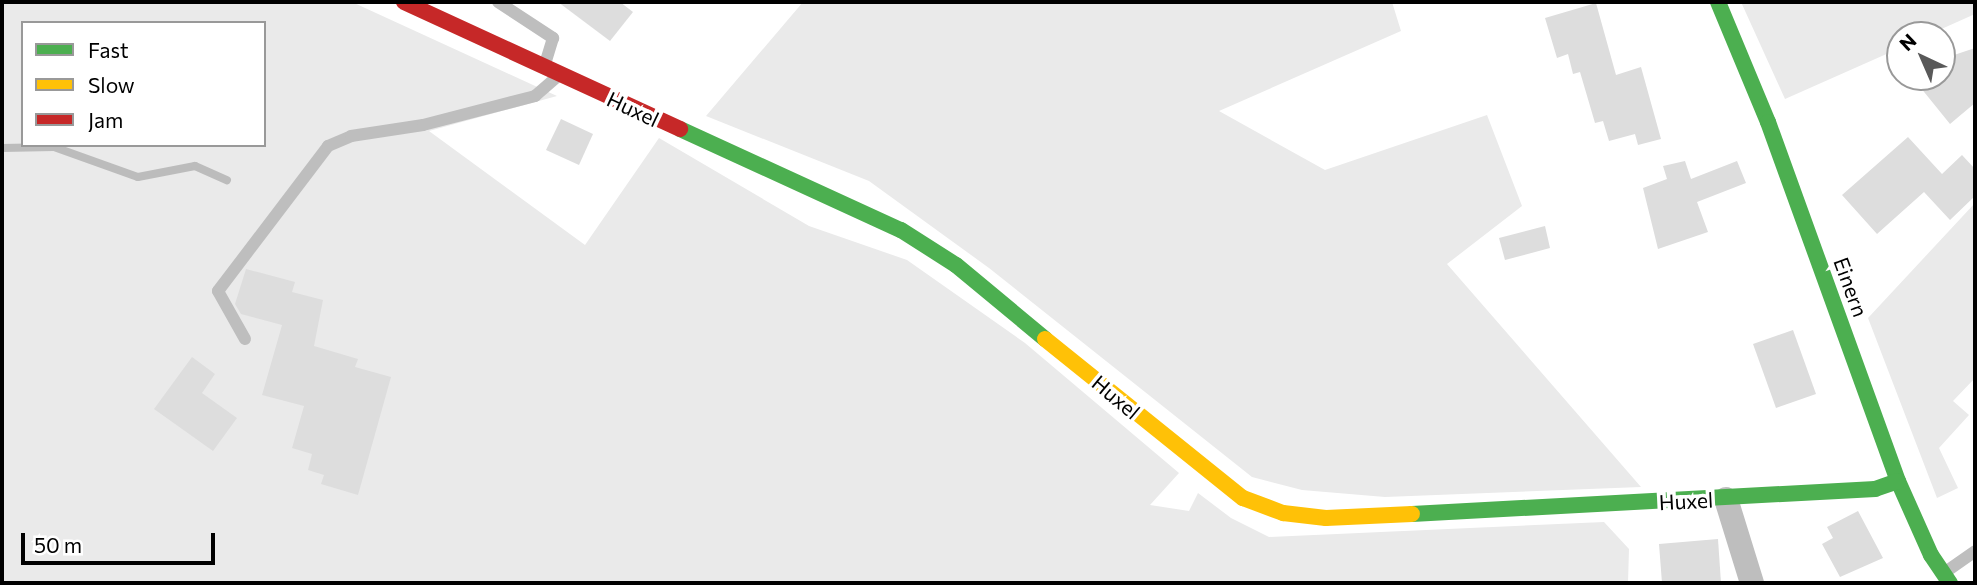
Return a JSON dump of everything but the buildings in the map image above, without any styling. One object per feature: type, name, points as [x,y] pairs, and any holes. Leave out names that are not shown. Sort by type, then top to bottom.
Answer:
[{"type":"street","name":"Huxel","points":[[404,2],[901,230],[957,265],[1199,467],[1243,498],[1283,513],[1326,518],[1726,499],[1875,489],[1898,481]]},
{"type":"street","name":"Einern","points":[[1718,2],[1768,122],[1898,481],[1947,578]]},
{"type":"street","name":"Huxel","points":[[1726,499],[1752,583]]},
{"type":"lane","points":[[245,339],[218,291],[328,146],[351,136],[424,125],[536,96],[551,71],[553,38],[499,2]]},
{"type":"lane","points":[[1749,127],[1768,122]]},
{"type":"lane","points":[[1947,578],[1975,551]]},
{"type":"shaded area","points":[[2,2],[352,2],[557,96],[429,131],[585,245],[659,138],[809,226],[907,260],[1025,343],[1179,473],[1150,505],[1189,511],[1198,493],[1231,518],[1269,537],[1604,522],[1629,549],[1628,583],[2,583]]},
{"type":"shaded area","points":[[803,2],[1392,2],[1401,31],[1219,111],[1325,170],[1487,115],[1522,206],[1447,264],[1641,487],[1385,497],[1302,490],[1252,477],[989,268],[869,181],[706,116]]},
{"type":"shaded area","points":[[1741,2],[1975,2],[1975,14],[1956,22],[1886,21],[1886,54],[1785,99]]},
{"type":"shaded area","points":[[1975,203],[1975,378],[1953,401],[1969,415],[1939,448],[1958,488],[1937,498],[1868,318]]},
{"type":"waterway","points":[[2,148],[54,147],[138,177],[195,166],[227,180]]},
{"type":"traffic: fast","points":[[1718,2],[1768,122],[1898,481],[1931,555],[1950,583]]},
{"type":"traffic: fast","points":[[680,129],[901,230],[956,265],[1045,339]]},
{"type":"traffic: fast","points":[[1412,514],[1875,489],[1898,481]]},
{"type":"traffic: slow","points":[[1045,339],[1243,498],[1283,513],[1326,518],[1412,514]]},
{"type":"traffic: jam","points":[[404,2],[680,129]]}]
